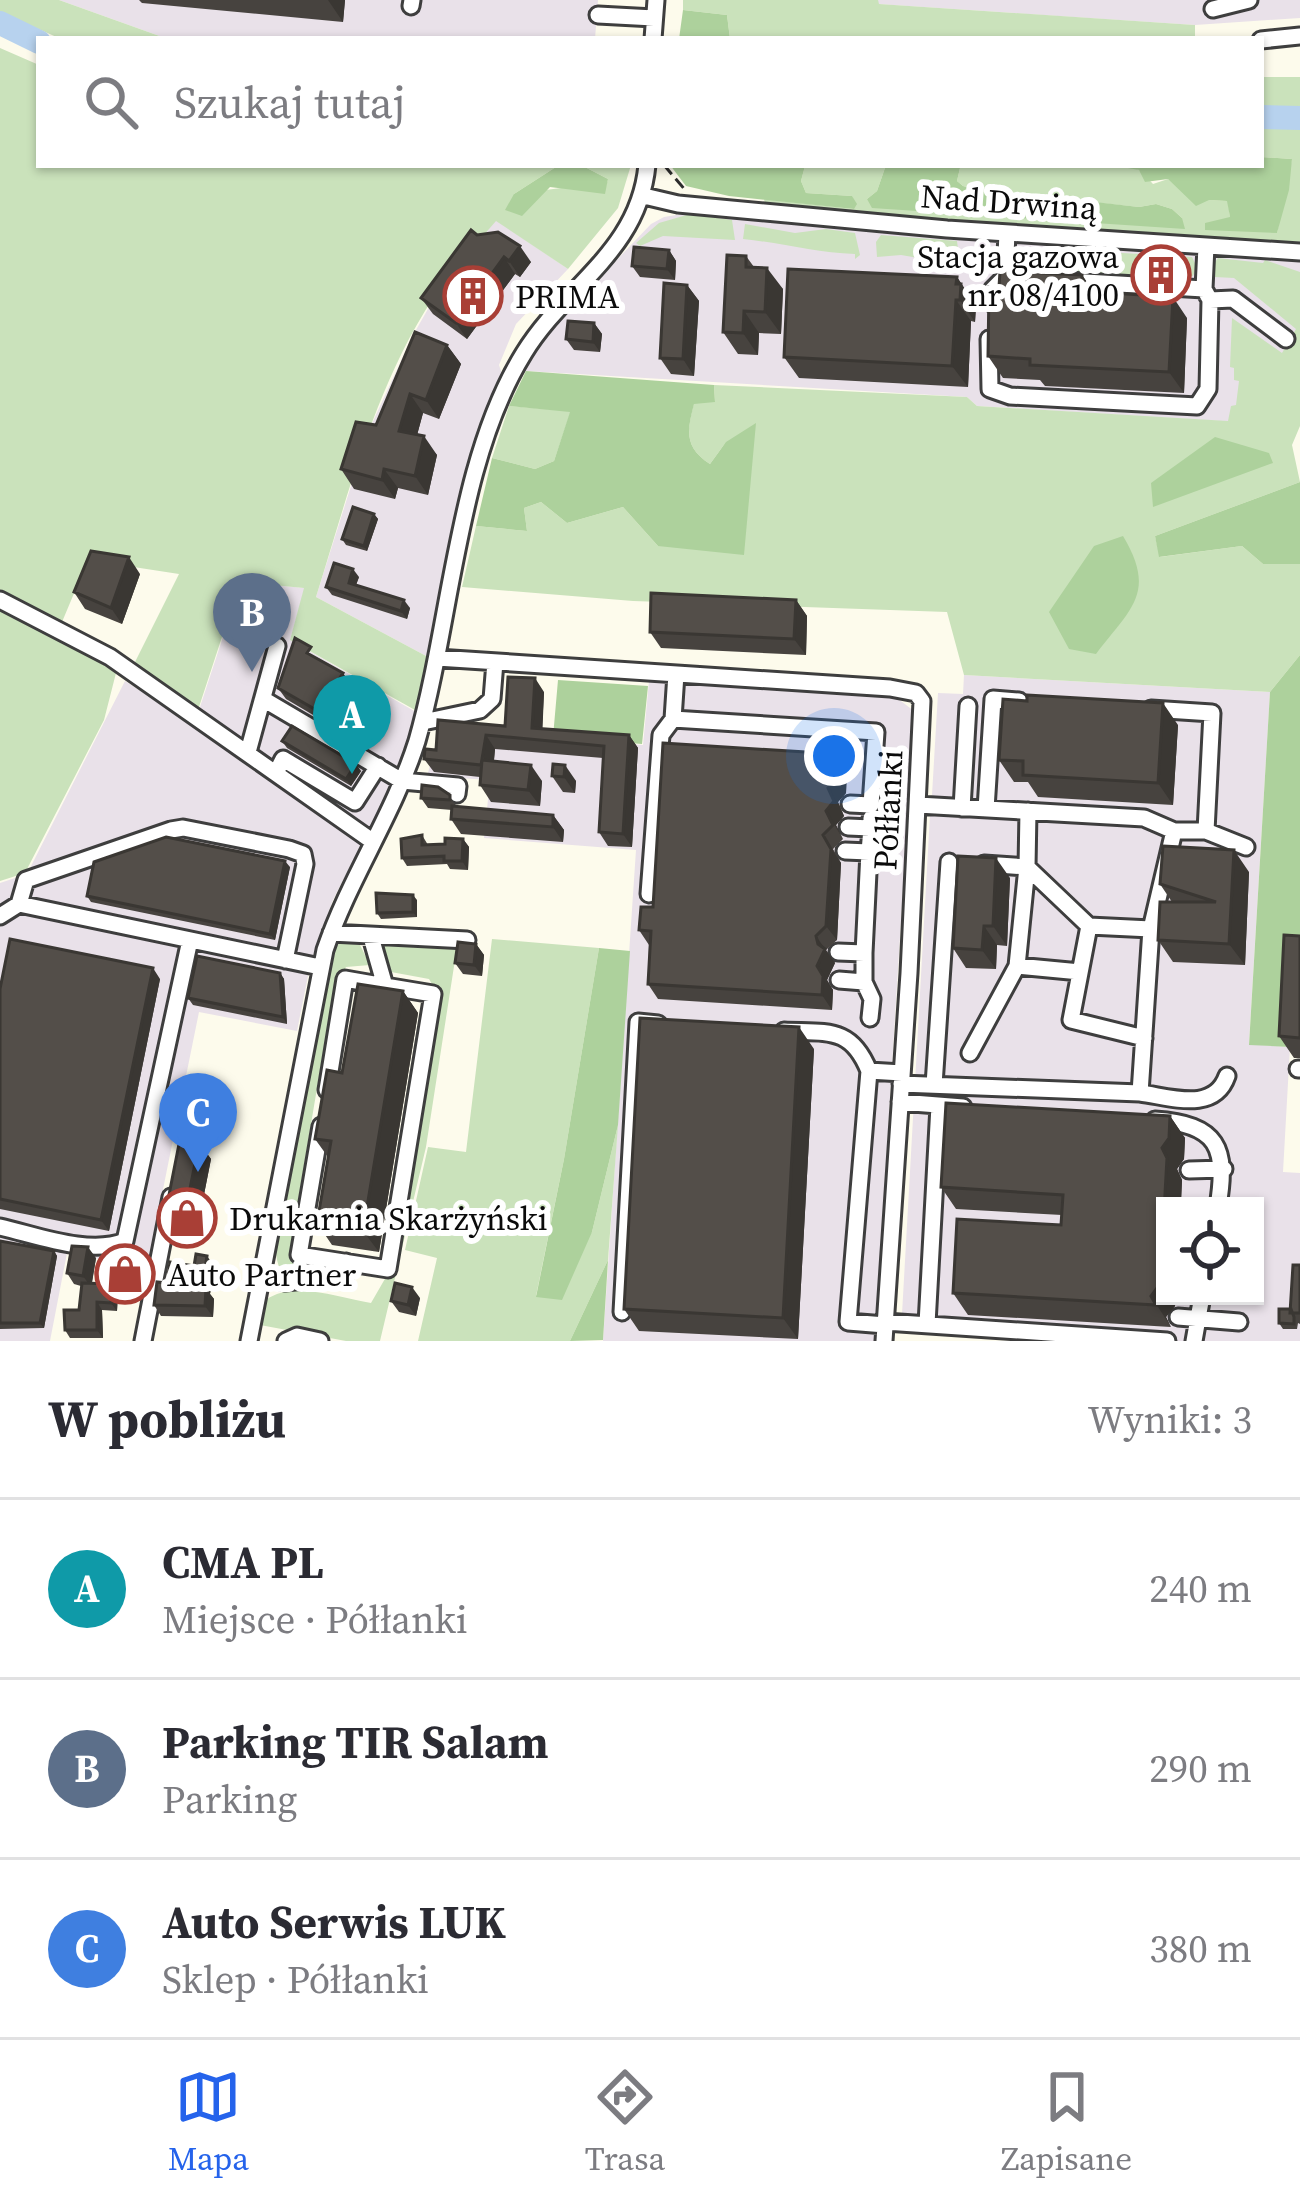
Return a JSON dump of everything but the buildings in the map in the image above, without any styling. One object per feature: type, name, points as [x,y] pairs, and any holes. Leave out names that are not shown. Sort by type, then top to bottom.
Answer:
[{"type":"street","points":[[653,36],[656,0]]},
{"type":"street","points":[[1213,9],[1249,0]]},
{"type":"street","points":[[598,15],[655,18]]},
{"type":"street","points":[[1264,40],[1300,36]]},
{"type":"street","points":[[249,1341],[320,967],[331,933],[402,782],[423,722],[475,478],[499,400],[527,348],[614,248],[644,196],[647,168]]},
{"type":"street","name":"Nad Drwiną","points":[[644,196],[678,204],[1006,233],[1300,252]]},
{"type":"street","points":[[991,311],[992,290],[1005,277],[1006,233]]},
{"type":"street","points":[[990,331],[990,388],[1010,396],[1197,406],[1208,389],[1207,246]]},
{"type":"street","points":[[1005,277],[1027,278]]},
{"type":"street","points":[[1049,280],[1233,298],[1286,339]]},
{"type":"street","points":[[0,600],[110,657],[372,841]]},
{"type":"street","points":[[248,752],[277,646]]},
{"type":"street","name":"Półłanki","points":[[436,658],[916,693],[924,712],[885,1329]]},
{"type":"street","points":[[423,722],[480,710],[492,699],[495,662]]},
{"type":"street","points":[[649,894],[661,735],[673,719],[676,674]]},
{"type":"street","points":[[430,693],[455,717]]},
{"type":"street","points":[[263,699],[402,782],[458,786],[458,794]]},
{"type":"street","points":[[986,809],[993,699],[1037,702]]},
{"type":"street","points":[[962,808],[968,706]]},
{"type":"street","points":[[1125,708],[1212,713],[1207,831]]},
{"type":"street","points":[[673,719],[876,732],[864,953],[871,1018]]},
{"type":"street","points":[[277,771],[283,760],[356,802],[378,766]]},
{"type":"street","points":[[850,804],[872,805]]},
{"type":"street","points":[[918,805],[1144,818],[1174,831],[1207,831],[1246,847]]},
{"type":"street","points":[[970,1053],[1017,966],[1028,812]]},
{"type":"street","points":[[848,827],[871,828]]},
{"type":"street","points":[[20,904],[26,880],[171,830],[183,828],[289,849],[302,854],[305,864],[285,960]]},
{"type":"street","points":[[1140,1093],[1151,929],[1174,831]]},
{"type":"street","points":[[845,851],[869,852]]},
{"type":"street","points":[[915,859],[1027,867],[1089,926],[1151,929]]},
{"type":"street","points":[[934,1085],[949,862]]},
{"type":"street","points":[[0,916],[20,904],[320,967]]},
{"type":"street","points":[[1089,926],[1071,1020],[1144,1038]]},
{"type":"street","points":[[331,933],[467,940]]},
{"type":"street","points":[[370,937],[385,986]]},
{"type":"street","points":[[0,1227],[68,1242],[107,1246],[125,1241],[190,940]]},
{"type":"street","points":[[838,952],[864,953]]},
{"type":"street","points":[[1017,966],[1080,972]]},
{"type":"street","points":[[345,979],[385,986],[433,994],[388,1269],[299,1255],[345,979]]},
{"type":"street","points":[[839,980],[864,982]]},
{"type":"street","points":[[622,1312],[638,1022],[682,1025]]},
{"type":"street","points":[[771,1030],[837,1034],[859,1047],[868,1071],[848,1322],[885,1329],[927,1324],[1167,1341]]},
{"type":"street","points":[[868,1071],[939,1106],[982,1108]]},
{"type":"street","points":[[901,1086],[1140,1093],[1203,1101],[1219,1092],[1227,1076]]},
{"type":"street","points":[[927,1324],[939,1106]]},
{"type":"street","points":[[1135,1119],[1179,1121],[1211,1140],[1224,1169],[1219,1197]]},
{"type":"street","points":[[1189,1170],[1224,1169]]},
{"type":"street","points":[[143,1341],[173,1189]]},
{"type":"street","points":[[933,1222],[956,1224]]},
{"type":"street","points":[[261,1277],[285,1282],[345,1276],[346,1262]]},
{"type":"street","points":[[1194,1341],[1200,1305]]},
{"type":"street","points":[[1178,1317],[1239,1322]]},
{"type":"street","points":[[286,1341],[297,1336],[320,1341]]},
{"type":"shaded area","points":[[59,0],[598,0],[595,36],[159,36]]},
{"type":"shaded area","points":[[817,0],[1300,0],[1300,18],[1195,25]]},
{"type":"shaded area","points":[[688,213],[999,241],[1300,259],[1300,426],[977,406],[967,397],[526,371],[530,351],[651,224]]},
{"type":"shaded area","points":[[496,220],[568,269],[516,324],[499,365],[502,374],[462,489],[428,657],[316,597],[368,432],[412,337],[441,286]]},
{"type":"shaded area","points":[[241,582],[305,588],[290,640],[416,712],[400,768],[333,900],[311,961],[297,1031],[199,1012],[147,1268],[67,1253],[50,1341],[0,1341],[0,883],[27,874],[125,681],[255,764],[259,749],[199,710]]},
{"type":"shaded area","points":[[964,675],[1270,692],[1249,1044],[1290,1047],[1283,1172],[1300,1173],[1300,1341],[1052,1341],[901,1332],[930,815],[940,811],[941,802],[932,795],[938,693],[963,694]]},
{"type":"shaded area","points":[[649,681],[897,698],[914,711],[875,1341],[603,1341],[636,850],[484,838],[490,780],[427,776],[440,731],[643,745]]},
{"type":"green space","points":[[0,0],[59,0],[159,36],[54,36],[0,12]]},
{"type":"green space","points":[[683,0],[878,0],[879,4],[1195,25],[1195,36],[730,36],[727,15],[683,10]]},
{"type":"green space","points":[[683,10],[727,15],[730,36],[679,36]]},
{"type":"green space","points":[[0,48],[36,64],[36,168],[554,168],[514,194],[569,187],[604,193],[608,179],[587,168],[630,168],[618,208],[568,269],[496,221],[442,285],[382,396],[316,597],[428,657],[415,710],[290,640],[304,588],[240,582],[198,710],[155,682],[135,662],[179,574],[88,560],[62,622],[0,593]]},
{"type":"green space","points":[[1264,77],[1300,77],[1300,242],[1000,225],[765,204],[764,199],[854,209],[852,196],[806,193],[801,181],[804,168],[885,168],[877,191],[867,199],[1182,218],[1156,204],[1139,207],[1042,197],[1028,204],[957,181],[960,168],[1132,168],[1153,184],[1168,179],[1209,200],[1228,201],[1230,217],[1277,233],[1292,159],[1264,157]]},
{"type":"green space","points":[[1264,157],[1292,159],[1277,233],[1205,230],[1205,223],[1230,217],[1227,201],[1209,200],[1196,206],[1168,179],[1145,182],[1139,170],[1128,168],[1264,168]]},
{"type":"green space","points":[[554,168],[587,168],[608,179],[605,194],[550,187],[522,216],[505,210],[514,194]]},
{"type":"green space","points":[[672,168],[804,168],[801,181],[806,193],[852,196],[857,204],[854,209],[729,196],[686,186]]},
{"type":"green space","points":[[885,168],[960,168],[957,181],[963,186],[1028,204],[1042,196],[1139,207],[1156,204],[1172,209],[1185,229],[872,208],[867,199],[877,191]]},
{"type":"green space","points":[[690,214],[732,220],[735,240],[663,236],[640,246],[636,243],[659,223]]},
{"type":"green space","points":[[745,224],[795,233],[826,229],[855,233],[860,255],[855,259],[855,254],[743,239]]},
{"type":"green space","points":[[881,235],[957,241],[960,265],[901,255],[877,257],[876,242]]},
{"type":"green space","points":[[1018,247],[1192,257],[1197,267],[1186,279],[1019,270],[1012,261]]},
{"type":"green space","points":[[1218,258],[1265,260],[1300,272],[1300,426],[1292,445],[1300,482],[1155,536],[1160,557],[1242,546],[1263,564],[1300,564],[1300,655],[1270,692],[964,675],[947,612],[633,601],[462,587],[476,526],[527,531],[524,508],[541,502],[567,523],[623,507],[658,546],[726,442],[710,464],[690,438],[694,403],[715,401],[714,385],[967,397],[977,406],[1228,421],[1239,381],[1234,380],[1230,367],[1232,318],[1282,353],[1296,329],[1234,278],[1215,277],[1212,266]]},
{"type":"green space","points":[[526,371],[714,385],[715,402],[694,404],[690,422],[692,445],[702,458],[710,464],[726,442],[756,423],[744,555],[658,546],[623,507],[567,523],[541,502],[524,508],[527,531],[476,526],[492,458],[535,469],[554,461],[570,412],[509,406]]},
{"type":"green space","points":[[509,406],[571,411],[554,461],[535,469],[492,458]]},
{"type":"green space","points":[[1215,437],[1269,453],[1273,463],[1153,507],[1151,483]]},
{"type":"green space","points":[[1300,482],[1300,564],[1263,564],[1242,546],[1159,557],[1155,536]]},
{"type":"green space","points":[[1123,536],[1138,572],[1135,599],[1096,654],[1069,649],[1049,612],[1094,546]]},
{"type":"green space","points":[[0,599],[116,673],[104,720],[25,873],[0,881]]},
{"type":"green space","points":[[1300,655],[1300,940],[1290,1047],[1249,1045],[1270,692]]},
{"type":"green space","points":[[558,680],[648,686],[642,744],[553,737]]},
{"type":"green space","points":[[492,939],[599,948],[536,1296],[592,1232],[618,1125],[608,1260],[570,1341],[418,1341],[437,1258],[405,1250],[428,1147],[466,1152]]},
{"type":"green space","points":[[337,945],[360,945],[370,965],[346,967],[334,987],[292,1237],[290,1259],[299,1269],[298,1273],[281,1271],[278,1232],[285,1218],[332,964]]},
{"type":"green space","points":[[380,947],[457,947],[426,1147],[380,1341],[346,1341],[260,1325],[266,1300],[289,1291],[371,1303],[397,1258],[440,998],[429,979],[391,972]]},
{"type":"green space","points":[[599,948],[630,951],[618,1125],[592,1232],[562,1300],[536,1297],[564,1159]]},
{"type":"green space","points":[[608,1260],[603,1340],[570,1341]]},
{"type":"waterway","points":[[0,23],[36,41]]},
{"type":"waterway","points":[[1264,117],[1300,118]]},
{"type":"place","name":"Stacja gazowa nr 08/4100","points":[[1161,275]]},
{"type":"place","name":"PRIMA","points":[[473,296]]},
{"type":"place","name":"Parking TIR Salam","points":[[252,672]]},
{"type":"place","name":"CMA PL","points":[[352,774]]},
{"type":"place","name":"Auto Serwis LUK","points":[[198,1172]]},
{"type":"place","name":"Drukarnia Skarżyński","points":[[187,1218]]},
{"type":"place","name":"Auto Partner","points":[[125,1274]]}]
